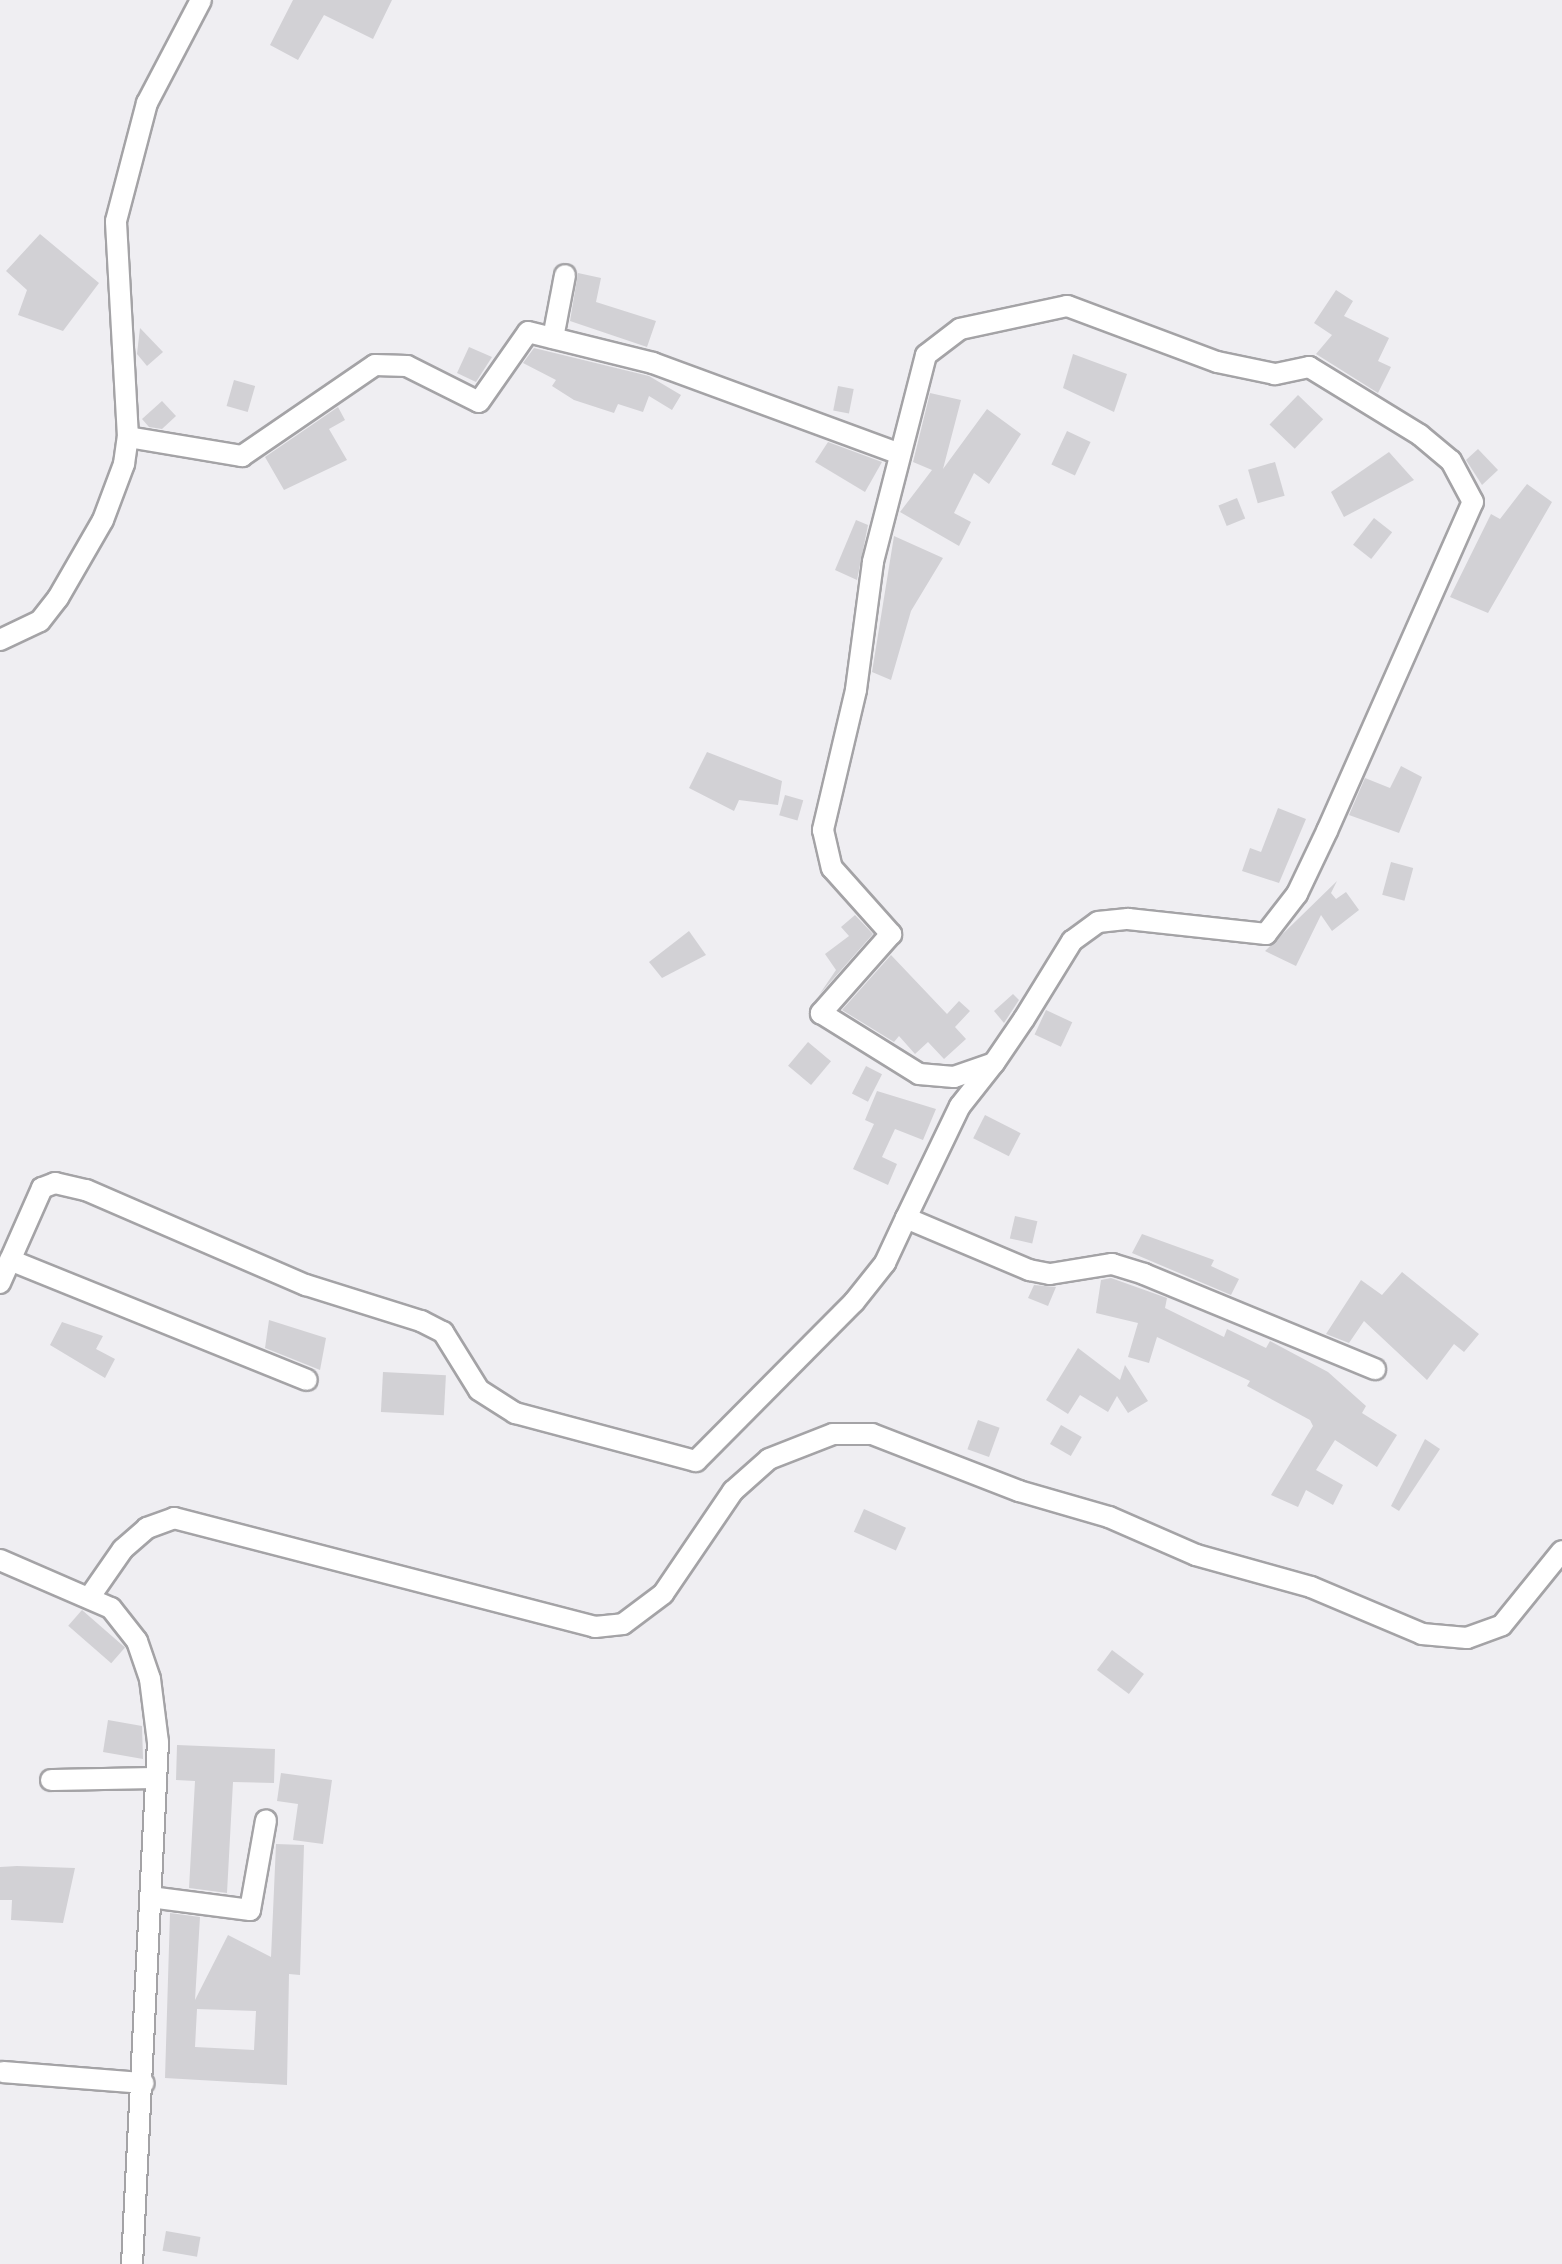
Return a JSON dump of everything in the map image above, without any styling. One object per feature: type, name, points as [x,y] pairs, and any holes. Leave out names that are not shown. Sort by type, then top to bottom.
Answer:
[{"type":"street","points":[[0,640],[40,621],[80,563],[103,520],[128,437],[116,221],[148,102],[201,0]]},
{"type":"street","points":[[553,338],[565,275]]},
{"type":"street","points":[[0,1283],[42,1188],[56,1184],[86,1190],[306,1285],[421,1320],[442,1332],[479,1390],[514,1413],[696,1461],[854,1302],[884,1263],[944,1132],[994,1064],[1072,941],[1098,922],[1128,919],[1256,936],[1276,925],[1297,894],[1396,684],[1473,502],[1450,461],[1328,377],[1302,366],[1276,374],[1216,362],[1084,308],[1027,312],[960,329],[938,342],[920,369],[823,830],[832,868],[891,934],[821,1013],[919,1074],[954,1077],[994,1064]]},
{"type":"street","points":[[128,437],[242,456],[376,365],[407,366],[480,402],[524,334],[654,363],[900,454]]},
{"type":"street","points":[[906,1218],[1029,1270],[1050,1274],[1112,1264],[1375,1369]]},
{"type":"street","points":[[10,1260],[307,1380]]},
{"type":"street","points":[[91,1595],[123,1549],[147,1528],[174,1518],[595,1627],[623,1624],[663,1594],[734,1491],[757,1470],[802,1442],[833,1434],[872,1434],[1020,1491],[1109,1517],[1196,1555],[1311,1587],[1422,1634],[1467,1638],[1502,1625],[1562,1551]]},
{"type":"street","points":[[0,1560],[91,1595],[126,1624],[145,1660],[154,1704],[156,1778],[144,2083],[132,2264]]},
{"type":"street","points":[[51,1780],[156,1778]]},
{"type":"street","points":[[150,1897],[250,1910],[266,1820]]},
{"type":"street","points":[[3,2072],[144,2083]]},
{"type":"building","points":[[293,0],[392,0],[373,39],[324,15],[298,60],[270,45]]},
{"type":"building","points":[[40,234],[99,283],[63,331],[18,315],[27,290],[6,271]]},
{"type":"building","points":[[578,273],[601,278],[596,302],[656,321],[647,347],[570,321]]},
{"type":"building","points":[[1336,290],[1353,301],[1344,316],[1389,338],[1378,361],[1391,367],[1378,393],[1316,354],[1332,335],[1314,323]]},
{"type":"building","points":[[140,328],[163,352],[147,366],[137,354]]},
{"type":"building","points":[[469,347],[492,357],[476,382],[457,373]]},
{"type":"building","points":[[534,348],[649,376],[681,395],[672,410],[649,396],[643,412],[618,404],[614,413],[574,400],[552,386],[556,380],[523,363]]},
{"type":"building","points":[[1073,354],[1127,374],[1114,412],[1063,388]]},
{"type":"building","points":[[234,380],[255,386],[248,412],[227,406]]},
{"type":"building","points":[[838,386],[854,389],[849,414],[833,411]]},
{"type":"building","points":[[930,393],[961,400],[943,469],[987,409],[1021,434],[989,484],[974,473],[954,513],[971,522],[959,546],[900,512],[932,470],[913,462]]},
{"type":"building","points":[[1298,395],[1323,419],[1295,449],[1270,424]]},
{"type":"building","points":[[162,401],[176,416],[162,429],[149,427],[142,419]]},
{"type":"building","points":[[338,407],[345,420],[329,429],[347,460],[284,490],[265,457]]},
{"type":"building","points":[[1067,431],[1091,442],[1075,476],[1051,465]]},
{"type":"building","points":[[828,442],[882,462],[865,492],[815,462]]},
{"type":"building","points":[[1478,449],[1498,470],[1482,485],[1466,460]]},
{"type":"building","points":[[1389,452],[1414,480],[1344,517],[1331,492]]},
{"type":"building","points":[[1275,462],[1285,496],[1258,503],[1248,470]]},
{"type":"building","points":[[1527,484],[1552,502],[1488,613],[1450,597],[1491,514],[1500,519]]},
{"type":"building","points":[[1237,498],[1245,518],[1227,526],[1218,505]]},
{"type":"building","points":[[1374,518],[1392,532],[1371,559],[1353,545]]},
{"type":"building","points":[[856,520],[868,525],[857,580],[835,570]]},
{"type":"building","points":[[894,536],[943,558],[911,611],[891,680],[872,672]]},
{"type":"building","points":[[707,752],[782,781],[778,805],[739,800],[734,811],[689,788]]},
{"type":"building","points":[[1401,766],[1422,777],[1399,833],[1349,815],[1365,778],[1390,788]]},
{"type":"building","points":[[785,795],[803,800],[797,820],[779,815]]},
{"type":"building","points":[[1278,808],[1306,819],[1279,883],[1242,871],[1250,848],[1261,852]]},
{"type":"building","points":[[1391,862],[1413,868],[1404,901],[1382,895]]},
{"type":"building","points":[[1337,881],[1331,893],[1336,899],[1346,892],[1359,910],[1332,931],[1321,915],[1296,966],[1265,951]]},
{"type":"building","points":[[855,915],[873,934],[819,995],[836,970],[825,954],[849,936],[841,927]]},
{"type":"building","points":[[689,931],[706,955],[662,978],[649,962]]},
{"type":"building","points":[[891,955],[947,1014],[959,1001],[970,1011],[955,1027],[966,1039],[944,1059],[928,1042],[915,1054],[899,1036],[894,1042],[842,1010]]},
{"type":"building","points":[[1013,994],[1019,1000],[1004,1023],[994,1011]]},
{"type":"building","points":[[1046,1010],[1072,1022],[1061,1047],[1035,1034]]},
{"type":"building","points":[[808,1042],[831,1061],[811,1085],[788,1066]]},
{"type":"building","points":[[866,1066],[882,1074],[868,1102],[852,1094]]},
{"type":"building","points":[[877,1091],[936,1109],[923,1140],[895,1129],[882,1157],[897,1164],[888,1185],[853,1169],[874,1124],[865,1120]]},
{"type":"building","points":[[985,1115],[1021,1133],[1009,1156],[973,1138]]},
{"type":"building","points":[[1015,1216],[1037,1221],[1032,1244],[1010,1238]]},
{"type":"building","points":[[1142,1234],[1214,1260],[1211,1266],[1239,1279],[1231,1295],[1132,1253]]},
{"type":"building","points":[[1402,1272],[1479,1334],[1464,1352],[1454,1344],[1427,1380],[1364,1321],[1349,1343],[1326,1334],[1361,1280],[1382,1295]]},
{"type":"building","points":[[1111,1278],[1167,1298],[1165,1308],[1224,1337],[1227,1329],[1266,1348],[1270,1341],[1328,1372],[1366,1406],[1362,1413],[1397,1435],[1377,1467],[1335,1440],[1316,1470],[1343,1485],[1333,1505],[1306,1490],[1298,1507],[1271,1495],[1313,1426],[1310,1420],[1247,1386],[1250,1381],[1157,1337],[1149,1363],[1128,1357],[1138,1323],[1096,1313],[1101,1280]]},
{"type":"building","points":[[1034,1285],[1056,1287],[1048,1306],[1028,1298]]},
{"type":"building","points":[[269,1320],[326,1338],[320,1370],[265,1348]]},
{"type":"building","points":[[62,1322],[103,1336],[96,1349],[115,1359],[105,1378],[50,1345]]},
{"type":"building","points":[[1078,1348],[1120,1380],[1125,1365],[1148,1401],[1128,1413],[1117,1396],[1108,1412],[1080,1395],[1068,1414],[1046,1400]]},
{"type":"building","points":[[383,1372],[446,1375],[444,1415],[381,1412]]},
{"type":"building","points":[[978,1420],[1000,1428],[989,1457],[967,1449]]},
{"type":"building","points":[[1061,1425],[1082,1437],[1071,1456],[1050,1444]]},
{"type":"building","points":[[1425,1439],[1440,1449],[1399,1511],[1391,1506]]},
{"type":"building","points":[[864,1509],[906,1528],[896,1551],[854,1532]]},
{"type":"building","points":[[82,1610],[125,1647],[111,1663],[68,1626]]},
{"type":"building","points":[[1112,1650],[1144,1674],[1129,1694],[1097,1670]]},
{"type":"building","points":[[108,1720],[142,1726],[143,1759],[103,1752]]},
{"type":"building","points":[[177,1745],[275,1749],[274,1783],[233,1782],[227,1893],[189,1888],[195,1781],[176,1780]]},
{"type":"building","points":[[281,1773],[332,1780],[323,1844],[293,1840],[298,1804],[277,1801]]},
{"type":"building","points":[[276,1844],[304,1845],[300,1975],[289,1974],[287,2085],[165,2078],[170,1913],[200,1917],[195,2000],[228,1935],[271,1957]],"holes":[[[197,2009],[256,2011],[254,2050],[195,2047]]]},
{"type":"building","points":[[0,1867],[75,1868],[63,1923],[11,1920],[12,1900],[0,1900]]},
{"type":"building","points":[[166,2231],[200,2237],[197,2257],[163,2251]]}]
